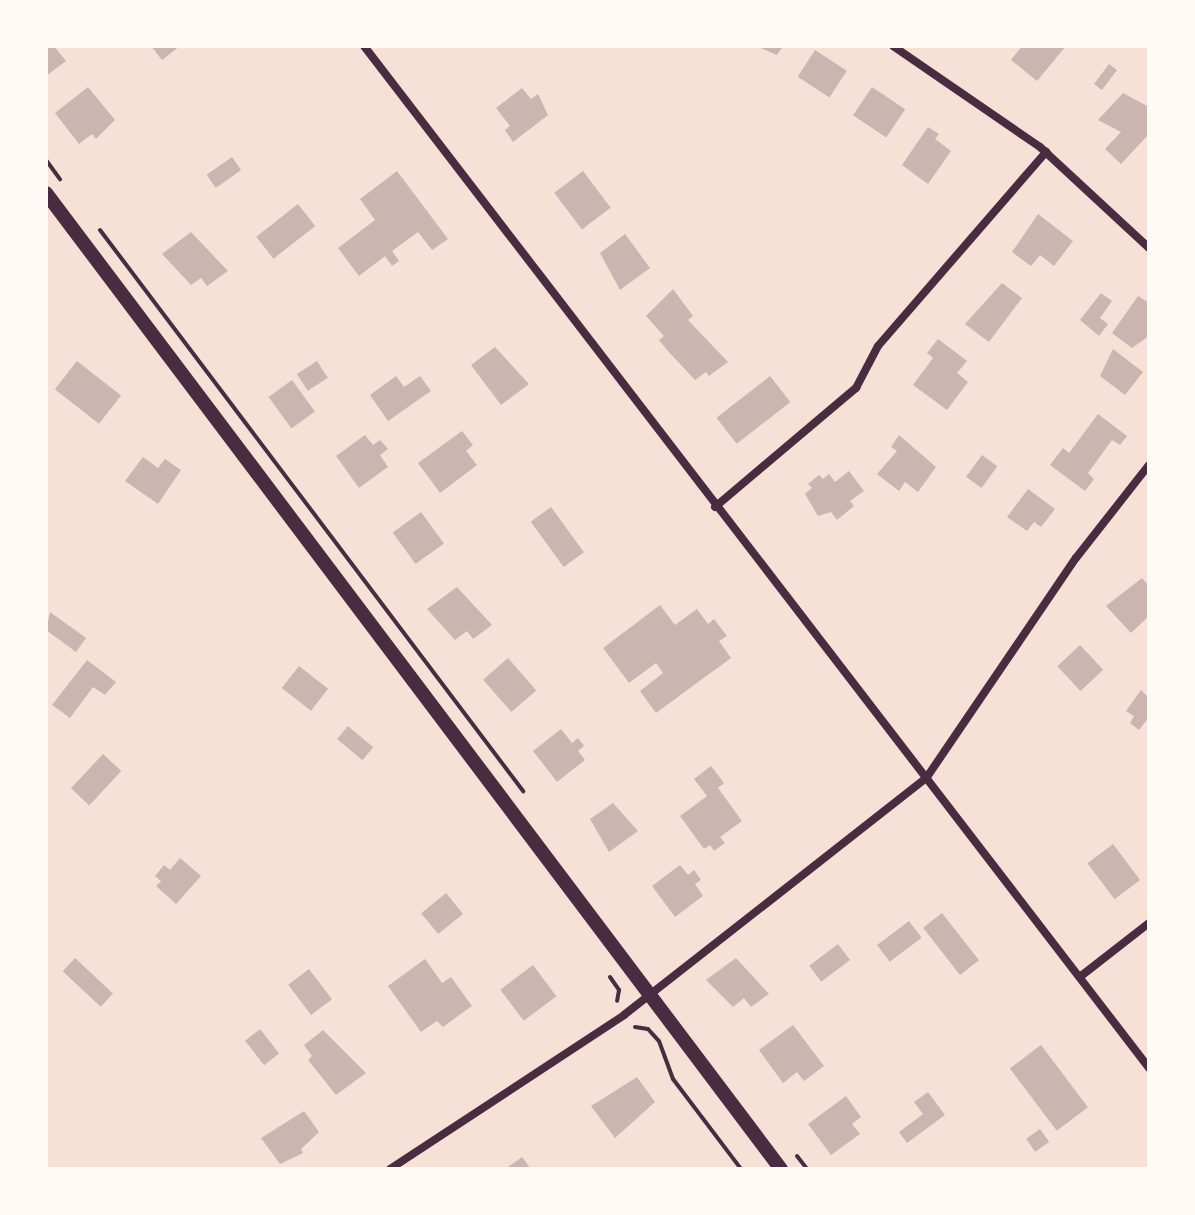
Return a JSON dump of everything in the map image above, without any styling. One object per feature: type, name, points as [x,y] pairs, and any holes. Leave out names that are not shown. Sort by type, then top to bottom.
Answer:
[{"type":"street","points":[[364,46],[715,507],[1081,976],[1149,1068]]},
{"type":"street","points":[[893,46],[1046,152],[1149,248]]},
{"type":"street","points":[[715,507],[856,388],[878,346],[1046,152]]},
{"type":"street","points":[[46,193],[651,992],[781,1169]]},
{"type":"street","points":[[390,1169],[624,1015],[927,777],[1076,558],[1149,465]]},
{"type":"street","points":[[1081,976],[1149,923]]},
{"type":"path","points":[[46,160],[65,185]]},
{"type":"path","points":[[94,222],[528,798]]},
{"type":"path","points":[[659,1041],[673,1079],[741,1169]]},
{"type":"building","points":[[46,46],[54,46],[66,61],[46,76]]},
{"type":"building","points":[[151,46],[180,46],[162,60]]},
{"type":"building","points":[[756,46],[783,46],[777,55]]},
{"type":"building","points":[[1022,46],[1066,46],[1037,81],[1011,60]]},
{"type":"building","points":[[815,50],[847,71],[829,98],[798,77]]},
{"type":"building","points":[[1109,64],[1117,70],[1102,90],[1094,84]]},
{"type":"building","points":[[88,87],[115,120],[96,139],[92,134],[79,144],[55,113]]},
{"type":"building","points":[[872,87],[905,109],[886,138],[853,115]]},
{"type":"building","points":[[522,88],[531,99],[538,94],[548,115],[513,142],[505,130],[510,126],[496,108]]},
{"type":"building","points":[[1123,93],[1149,107],[1149,134],[1121,164],[1105,149],[1121,132],[1098,120]]},
{"type":"building","points":[[928,127],[939,134],[935,139],[951,151],[928,184],[902,165]]},
{"type":"building","points":[[232,157],[241,170],[216,188],[207,175]]},
{"type":"building","points":[[397,171],[448,239],[432,250],[418,232],[392,251],[399,261],[392,266],[385,256],[359,276],[338,248],[375,220],[360,199]]},
{"type":"building","points":[[583,171],[611,208],[582,229],[554,193]]},
{"type":"building","points":[[298,204],[315,226],[273,259],[256,237]]},
{"type":"building","points":[[1038,214],[1073,241],[1054,266],[1040,255],[1031,266],[1012,252]]},
{"type":"building","points":[[191,232],[228,271],[207,286],[201,278],[191,285],[162,254]]},
{"type":"building","points":[[625,234],[650,268],[620,290],[600,253]]},
{"type":"building","points":[[1002,283],[1022,298],[989,342],[965,324]]},
{"type":"building","points":[[673,289],[693,316],[688,320],[728,362],[709,376],[706,372],[695,380],[659,340],[664,336],[646,316]]},
{"type":"building","points":[[1101,293],[1112,301],[1100,318],[1108,324],[1099,336],[1080,320]]},
{"type":"building","points":[[1138,296],[1149,303],[1149,336],[1132,348],[1112,333]]},
{"type":"building","points":[[938,339],[967,361],[957,373],[968,382],[947,410],[913,385],[933,358],[927,353]]},
{"type":"building","points":[[495,347],[529,384],[501,405],[471,365]]},
{"type":"building","points":[[1113,349],[1143,372],[1125,395],[1100,376]]},
{"type":"building","points":[[77,361],[121,395],[99,424],[55,389]]},
{"type":"building","points":[[317,361],[328,378],[308,391],[297,374]]},
{"type":"building","points":[[396,376],[404,387],[420,376],[431,391],[388,421],[370,395]]},
{"type":"building","points":[[770,376],[790,402],[737,444],[716,418]]},
{"type":"building","points":[[292,380],[315,412],[291,429],[269,397]]},
{"type":"building","points":[[1098,414],[1127,436],[1120,445],[1112,440],[1088,473],[1094,479],[1085,491],[1050,465],[1063,448],[1069,453]]},
{"type":"building","points":[[462,431],[473,445],[466,451],[477,465],[440,493],[418,463]]},
{"type":"building","points":[[365,435],[373,445],[380,440],[388,449],[380,455],[388,467],[359,488],[336,456]]},
{"type":"building","points":[[899,435],[936,467],[918,492],[905,482],[899,491],[877,474],[897,451],[891,447]]},
{"type":"building","points":[[982,455],[997,466],[982,488],[966,477]]},
{"type":"building","points":[[143,457],[158,468],[165,459],[181,470],[158,504],[125,481]]},
{"type":"building","points":[[849,471],[864,491],[850,501],[854,506],[837,520],[831,512],[818,516],[805,494],[812,488],[808,484],[819,475],[823,479],[829,474],[835,482]]},
{"type":"building","points":[[1028,489],[1055,509],[1041,527],[1034,522],[1027,531],[1007,517]]},
{"type":"building","points":[[551,507],[584,552],[564,567],[531,522]]},
{"type":"building","points":[[421,512],[444,544],[416,564],[393,533]]},
{"type":"building","points":[[1142,578],[1149,586],[1149,616],[1131,633],[1106,606]]},
{"type":"building","points":[[457,587],[492,625],[473,639],[467,631],[455,640],[427,609]]},
{"type":"building","points":[[660,605],[675,625],[697,609],[708,624],[714,619],[727,636],[719,641],[731,658],[656,713],[640,691],[663,673],[656,663],[629,683],[603,648]]},
{"type":"building","points":[[50,612],[86,638],[76,652],[46,630]]},
{"type":"building","points":[[1080,645],[1103,670],[1081,691],[1057,666]]},
{"type":"building","points":[[508,658],[536,690],[511,712],[483,680]]},
{"type":"building","points":[[87,660],[116,682],[105,695],[93,687],[70,718],[52,705]]},
{"type":"building","points":[[299,666],[328,689],[311,711],[282,688]]},
{"type":"building","points":[[1141,690],[1149,698],[1149,717],[1139,730],[1130,723],[1134,716],[1126,711]]},
{"type":"building","points":[[348,726],[373,747],[362,760],[337,739]]},
{"type":"building","points":[[561,729],[572,743],[578,738],[584,746],[578,751],[585,760],[557,782],[533,751]]},
{"type":"building","points":[[103,754],[121,771],[89,805],[71,788]]},
{"type":"building","points":[[711,766],[724,783],[718,788],[742,821],[720,837],[725,843],[714,851],[710,845],[704,849],[680,816],[707,796],[694,779]]},
{"type":"building","points":[[613,803],[638,831],[609,852],[590,819]]},
{"type":"building","points":[[1113,844],[1140,880],[1115,899],[1087,863]]},
{"type":"building","points":[[180,858],[201,876],[176,904],[156,886],[161,881],[155,876],[164,865],[170,870]]},
{"type":"building","points":[[680,865],[688,875],[694,870],[701,880],[695,884],[703,896],[675,917],[652,886]]},
{"type":"building","points":[[446,893],[463,914],[438,934],[421,913]]},
{"type":"building","points":[[942,913],[979,960],[960,975],[923,928]]},
{"type":"building","points":[[909,921],[922,938],[890,962],[877,945]]},
{"type":"building","points":[[838,944],[850,960],[821,982],[809,966]]},
{"type":"building","points":[[75,958],[113,993],[101,1007],[63,971]]},
{"type":"building","points":[[736,958],[769,994],[751,1007],[744,998],[733,1007],[706,980]]},
{"type":"building","points":[[425,959],[442,983],[451,977],[472,1006],[443,1027],[437,1021],[421,1032],[388,986]]},
{"type":"building","points":[[533,965],[556,996],[524,1021],[500,990]]},
{"type":"building","points":[[309,969],[332,999],[311,1015],[288,985]]},
{"type":"building","points":[[793,1025],[824,1066],[804,1081],[797,1072],[783,1083],[759,1050]]},
{"type":"building","points":[[260,1029],[279,1053],[264,1065],[245,1041]]},
{"type":"building","points":[[323,1030],[366,1073],[336,1095],[308,1060],[312,1056],[304,1045]]},
{"type":"building","points":[[1041,1045],[1088,1107],[1057,1131],[1010,1068]]},
{"type":"building","points":[[637,1077],[655,1102],[615,1138],[591,1106]]},
{"type":"building","points":[[928,1092],[945,1115],[907,1143],[899,1132],[923,1114],[914,1102]]},
{"type":"building","points":[[846,1096],[861,1117],[852,1124],[860,1134],[831,1155],[808,1124]]},
{"type":"building","points":[[304,1111],[319,1132],[301,1149],[303,1153],[280,1164],[261,1138]]},
{"type":"building","points":[[1040,1129],[1049,1142],[1035,1152],[1026,1139]]},
{"type":"building","points":[[522,1157],[531,1169],[505,1169]]}]
